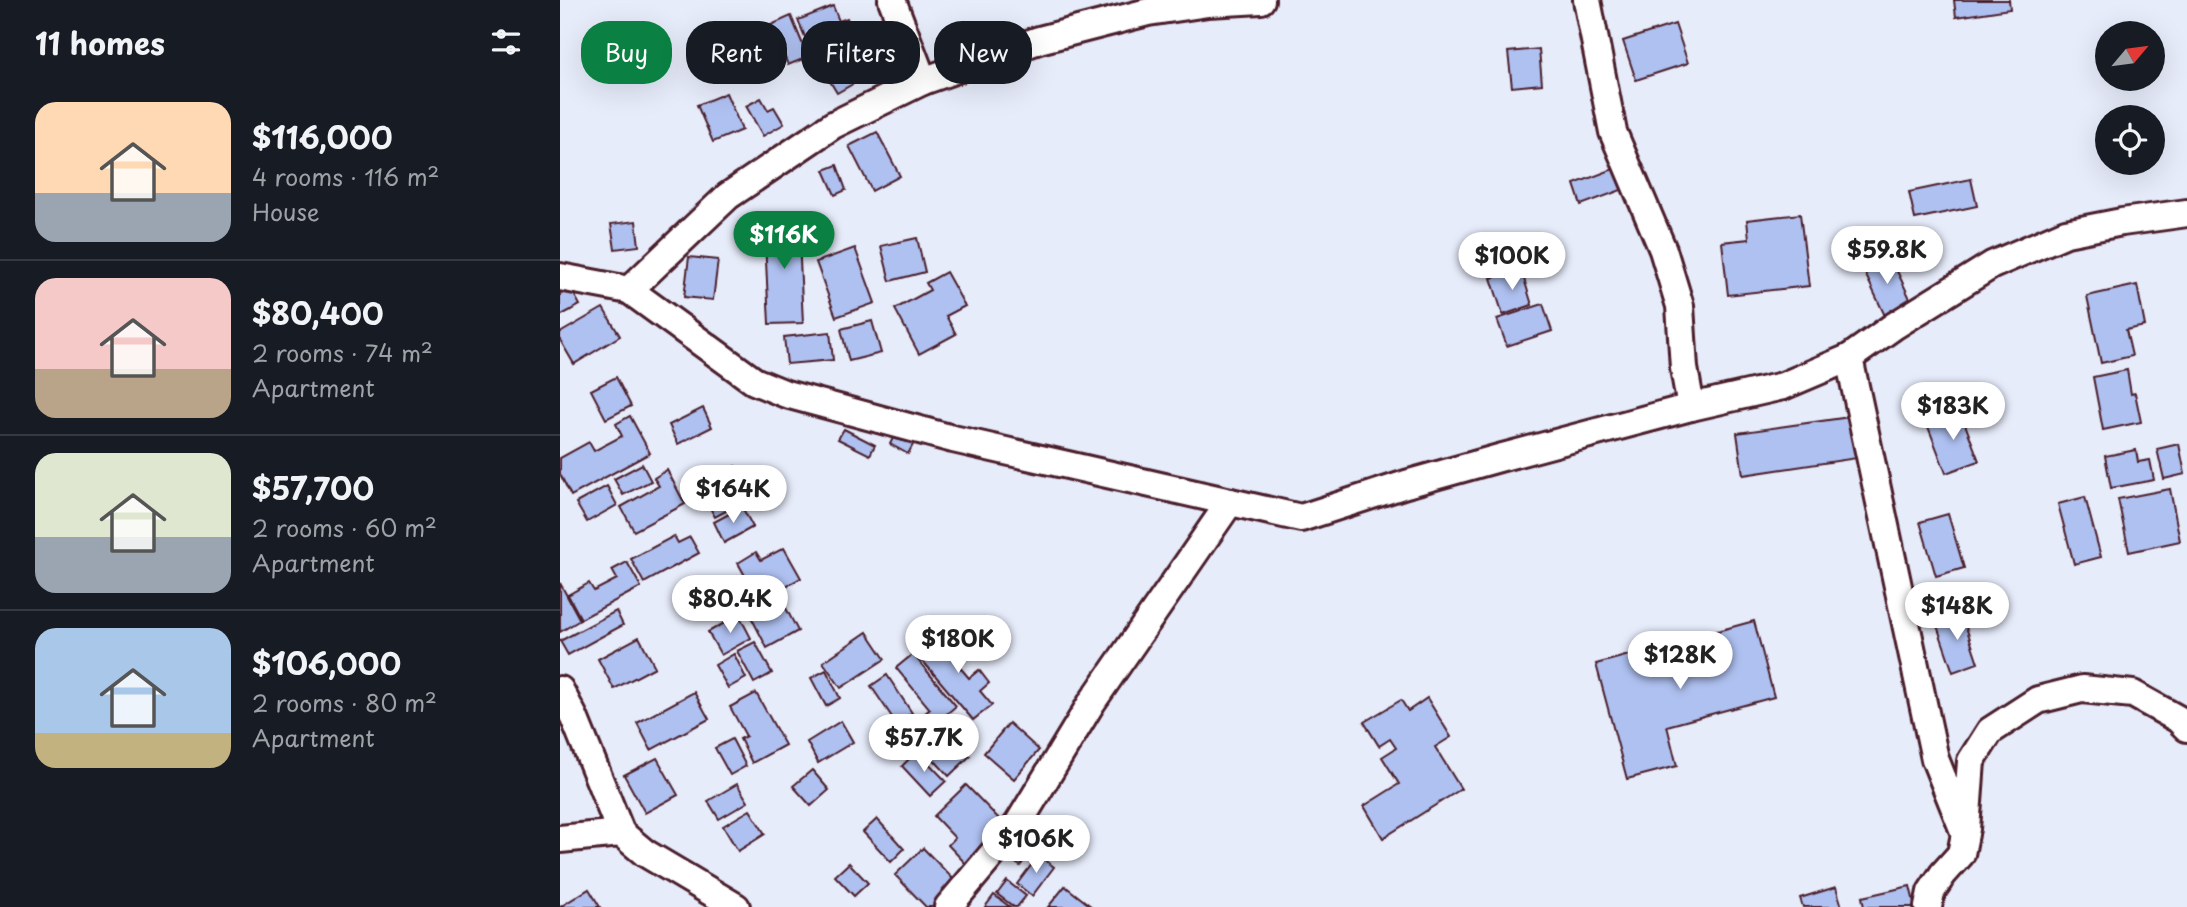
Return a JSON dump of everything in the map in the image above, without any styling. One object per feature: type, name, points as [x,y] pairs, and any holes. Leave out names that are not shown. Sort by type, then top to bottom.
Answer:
[{"type":"street","points":[[892,0],[923,81]]},
{"type":"street","points":[[629,289],[727,196],[833,125],[923,81],[1038,40],[1148,12],[1261,0]]},
{"type":"street","points":[[1587,0],[1613,132],[1663,250],[1680,306],[1684,368],[1691,407]]},
{"type":"street","points":[[560,277],[629,289],[754,381],[786,394],[953,439],[1301,518],[1419,480],[1691,407],[1783,386],[1849,358],[1894,326],[1992,265],[2066,233],[2187,213]]},
{"type":"street","points":[[1849,358],[1935,759],[1965,834]]},
{"type":"street","points":[[948,907],[1017,824],[1092,702],[1230,502]]},
{"type":"street","points":[[1928,907],[1931,892],[1961,854],[1971,761],[1990,732],[2038,700],[2082,689],[2133,694],[2178,719],[2187,728]]},
{"type":"street","points":[[560,690],[621,833],[645,852],[736,907]]},
{"type":"street","points":[[560,839],[621,833]]},
{"type":"building","points":[[1954,0],[2009,0],[2010,9],[1956,17]]},
{"type":"building","points":[[833,6],[839,21],[801,21],[801,27],[798,20]]},
{"type":"building","points":[[791,16],[801,40],[801,60],[788,65],[787,21],[780,21]]},
{"type":"building","points":[[1675,24],[1688,63],[1636,80],[1623,41]]},
{"type":"building","points":[[1539,49],[1542,84],[1512,87],[1508,52]]},
{"type":"building","points":[[832,84],[853,84],[837,93]]},
{"type":"building","points":[[726,93],[742,130],[713,142],[697,105]]},
{"type":"building","points":[[761,98],[768,110],[774,107],[784,124],[763,136],[746,106]]},
{"type":"building","points":[[877,132],[900,176],[872,191],[849,146]]},
{"type":"building","points":[[837,165],[846,190],[835,195],[824,170]]},
{"type":"building","points":[[1616,168],[1624,189],[1581,205],[1574,184]]},
{"type":"building","points":[[1971,179],[1977,206],[1915,219],[1909,192]]},
{"type":"building","points":[[1800,214],[1809,286],[1728,295],[1722,242],[1749,239],[1747,220]]},
{"type":"building","points":[[798,218],[803,323],[769,324],[764,219]]},
{"type":"building","points":[[636,221],[639,246],[615,249],[611,224]]},
{"type":"building","points":[[917,238],[925,272],[890,281],[881,246]]},
{"type":"building","points":[[855,248],[875,303],[836,317],[816,262]]},
{"type":"building","points":[[1889,254],[1913,305],[1886,318],[1862,267]]},
{"type":"building","points":[[689,257],[718,260],[713,300],[684,297]]},
{"type":"building","points":[[1521,269],[1532,305],[1503,315],[1491,278]]},
{"type":"building","points":[[946,272],[965,306],[946,316],[956,334],[919,354],[895,309],[930,290],[926,283]]},
{"type":"building","points":[[2137,285],[2145,326],[2126,330],[2132,356],[2101,363],[2087,296]]},
{"type":"building","points":[[570,287],[580,305],[560,316],[560,293]]},
{"type":"building","points":[[1543,304],[1552,331],[1507,346],[1497,319]]},
{"type":"building","points":[[603,308],[620,336],[574,364],[560,340],[560,333]]},
{"type":"building","points":[[872,321],[881,353],[849,361],[841,329]]},
{"type":"building","points":[[830,332],[833,360],[787,364],[784,337]]},
{"type":"building","points":[[2127,370],[2131,394],[2135,393],[2141,422],[2103,430],[2093,377]]},
{"type":"building","points":[[616,377],[631,406],[606,419],[591,390]]},
{"type":"building","points":[[703,408],[712,427],[678,444],[669,425]]},
{"type":"building","points":[[1960,411],[1979,461],[1946,473],[1927,424]]},
{"type":"building","points":[[630,416],[650,453],[571,496],[560,474],[560,458],[589,442],[594,451],[622,436],[616,424]]},
{"type":"building","points":[[1850,417],[1857,458],[1743,475],[1737,433]]},
{"type":"building","points":[[844,429],[875,445],[870,455],[838,439]]},
{"type":"building","points":[[896,432],[915,441],[908,454],[890,444]]},
{"type":"building","points":[[2179,444],[2185,474],[2164,479],[2157,449]]},
{"type":"building","points":[[2136,450],[2138,462],[2150,460],[2154,480],[2111,488],[2105,456]]},
{"type":"building","points":[[642,464],[651,481],[623,495],[614,479]]},
{"type":"building","points":[[735,466],[743,480],[736,485],[744,501],[715,517],[698,486]]},
{"type":"building","points":[[667,470],[685,504],[634,531],[621,507],[659,486],[654,478]]},
{"type":"building","points":[[607,486],[617,505],[587,522],[576,503]]},
{"type":"building","points":[[2170,489],[2180,541],[2129,552],[2118,499]]},
{"type":"building","points":[[2085,497],[2101,557],[2074,564],[2058,504]]},
{"type":"building","points":[[742,507],[753,527],[724,543],[714,522]]},
{"type":"building","points":[[1948,514],[1964,568],[1936,576],[1920,522]]},
{"type":"building","points":[[674,536],[678,543],[690,537],[699,553],[644,583],[631,559]]},
{"type":"building","points":[[784,548],[801,578],[759,601],[738,563],[756,552],[761,560]]},
{"type":"building","points":[[627,562],[641,587],[581,619],[568,595],[589,583],[594,591],[617,579],[612,570]]},
{"type":"building","points":[[560,583],[580,620],[560,632]]},
{"type":"building","points":[[778,593],[798,631],[767,648],[747,609]]},
{"type":"building","points":[[616,611],[623,625],[568,655],[560,641]]},
{"type":"building","points":[[1961,612],[1978,663],[1953,672],[1935,620]]},
{"type":"building","points":[[739,615],[751,638],[721,655],[708,632]]},
{"type":"building","points":[[1754,621],[1774,697],[1667,726],[1677,766],[1627,779],[1596,664]]},
{"type":"building","points":[[956,631],[972,650],[957,664],[969,678],[979,670],[989,683],[980,691],[992,705],[973,720],[922,660]]},
{"type":"building","points":[[867,632],[885,659],[841,688],[823,662]]},
{"type":"building","points":[[639,637],[655,667],[614,689],[598,659]]},
{"type":"building","points":[[755,642],[772,673],[754,683],[737,651]]},
{"type":"building","points":[[734,654],[746,678],[728,688],[715,665]]},
{"type":"building","points":[[913,654],[956,706],[910,746],[900,734],[930,709],[896,668]]},
{"type":"building","points":[[826,670],[840,698],[826,706],[811,678]]},
{"type":"building","points":[[887,675],[912,713],[896,723],[871,686]]},
{"type":"building","points":[[694,692],[709,719],[651,750],[637,723]]},
{"type":"building","points":[[756,693],[785,745],[752,763],[740,739],[746,736],[730,707]]},
{"type":"building","points":[[1427,698],[1451,737],[1435,747],[1461,789],[1383,838],[1364,806],[1399,784],[1382,757],[1396,748],[1390,739],[1379,746],[1364,722],[1401,700],[1408,711]]},
{"type":"building","points":[[841,721],[853,742],[818,763],[807,742]]},
{"type":"building","points":[[1009,723],[1039,750],[1014,779],[984,753]]},
{"type":"building","points":[[942,727],[970,756],[949,776],[922,747]]},
{"type":"building","points":[[732,739],[746,766],[730,775],[715,748]]},
{"type":"building","points":[[917,751],[946,781],[930,796],[902,766]]},
{"type":"building","points":[[657,758],[678,795],[645,813],[624,775]]},
{"type":"building","points":[[812,770],[829,790],[811,806],[793,786]]},
{"type":"building","points":[[737,784],[748,802],[719,819],[708,801]]},
{"type":"building","points":[[966,785],[1007,827],[968,866],[948,845],[955,838],[934,816]]},
{"type":"building","points":[[750,810],[765,834],[738,851],[723,826]]},
{"type":"building","points":[[877,819],[904,849],[891,862],[863,832]]},
{"type":"building","points":[[1023,842],[1033,850],[1020,866],[1010,859]]},
{"type":"building","points":[[923,848],[961,887],[940,907],[926,907],[895,875]]},
{"type":"building","points":[[1039,855],[1054,867],[1032,896],[1017,884]]},
{"type":"building","points":[[849,863],[868,883],[854,896],[835,876]]},
{"type":"building","points":[[1007,881],[1026,896],[1017,907],[997,894]]},
{"type":"building","points":[[1065,886],[1092,907],[1048,907]]},
{"type":"building","points":[[1910,886],[1915,907],[1864,907],[1862,897]]},
{"type":"building","points":[[1836,887],[1842,907],[1803,907],[1800,898]]},
{"type":"building","points":[[589,889],[600,907],[560,907]]},
{"type":"building","points":[[994,895],[1010,907],[985,907]]}]
